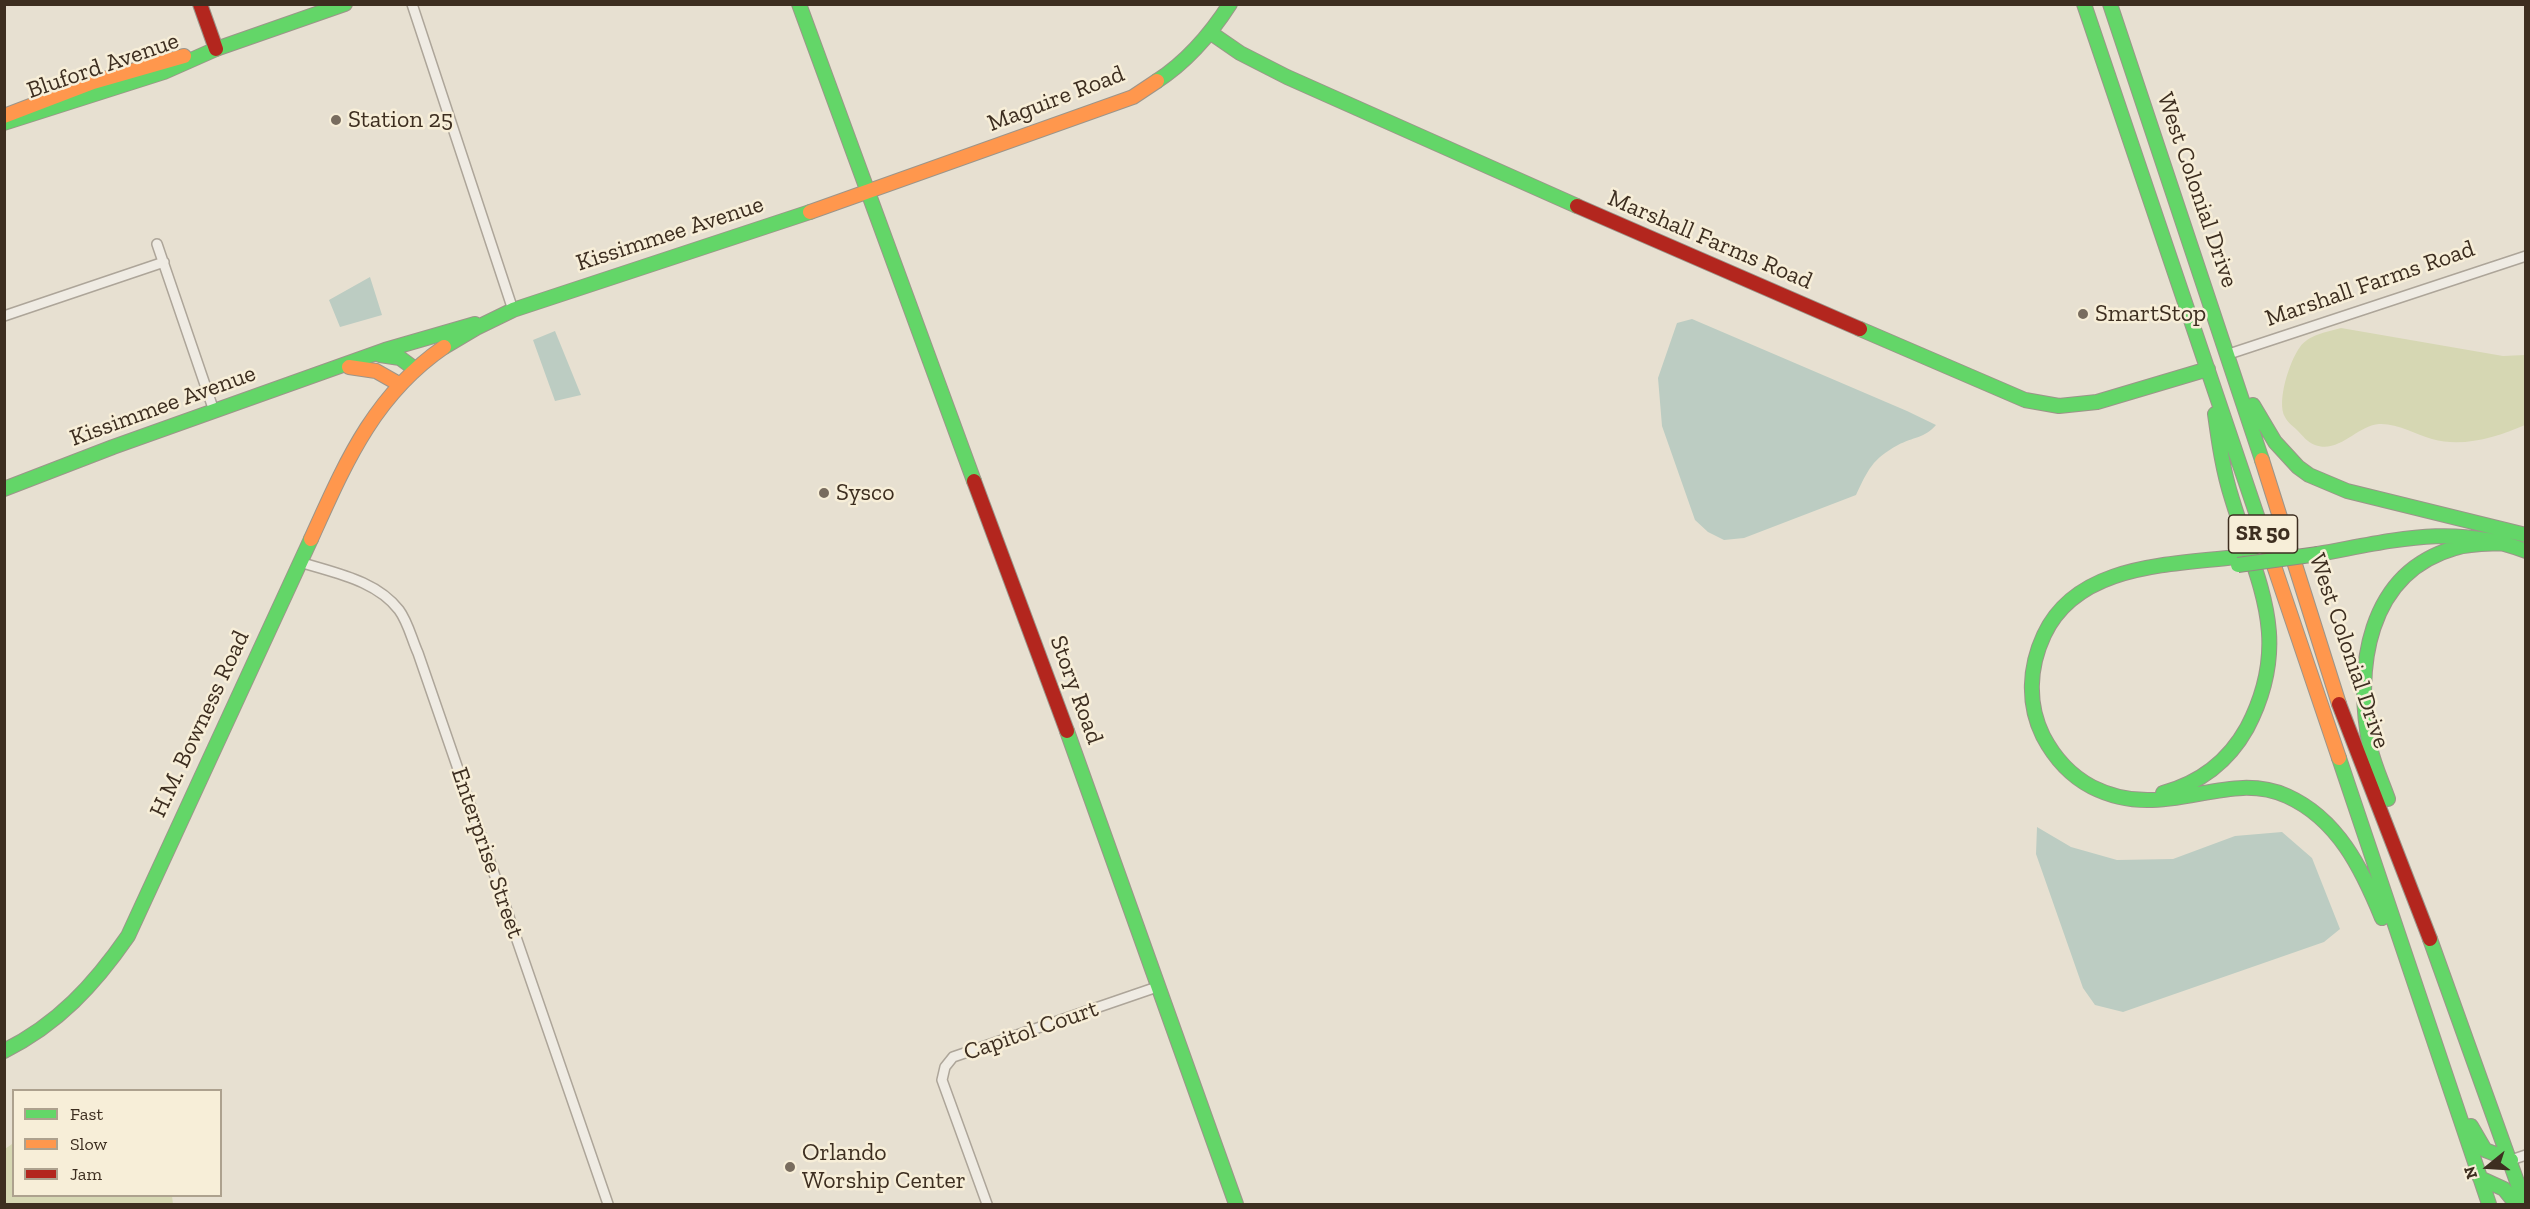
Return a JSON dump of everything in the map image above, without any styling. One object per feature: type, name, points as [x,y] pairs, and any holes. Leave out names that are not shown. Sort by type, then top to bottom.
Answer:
[{"type":"main road","points":[[200,4],[216,49]]},
{"type":"main road","name":"Bluford Avenue","points":[[4,123],[164,72],[216,49],[345,4]]},
{"type":"main road","name":"Story Road","points":[[799,4],[1099,818],[1157,987],[1236,1204]]},
{"type":"main road","name":"Maguire Road","points":[[869,192],[1133,98],[1176,68],[1210,33],[1230,4]]},
{"type":"main road","name":"West Colonial Drive","points":[[2084,4],[2489,1204]]},
{"type":"main road","name":"West Colonial Drive","points":[[2110,4],[2230,357],[2341,709],[2449,988],[2525,1204]]},
{"type":"main road","name":"Marshall Farms Road","points":[[1210,33],[1238,54],[1277,73],[1431,140],[1481,165],[2025,400],[2059,406],[2097,402],[2208,369]]},
{"type":"main road","name":"Bluford Avenue","points":[[4,116],[31,104],[160,62],[216,49]]},
{"type":"main road","name":"Kissimmee Avenue","points":[[338,369],[361,366],[380,372],[399,384],[448,344],[486,321],[513,310],[869,192]]},
{"type":"main road","name":"Kissimmee Avenue","points":[[4,489],[58,467],[338,369],[373,354],[446,330],[486,321]]},
{"type":"main road","points":[[373,354],[392,355],[406,359],[415,369]]},
{"type":"main road","points":[[2230,357],[2267,432],[2298,467],[2309,475],[2347,491],[2526,535]]},
{"type":"main road","points":[[2208,369],[2223,466],[2262,591],[2270,625],[2269,671],[2263,693],[2255,714],[2236,746],[2206,774],[2187,785],[2155,794],[2140,794],[2109,787],[2081,771],[2068,759],[2052,736],[2042,704],[2042,665],[2047,647],[2060,624],[2074,608],[2090,596],[2116,584],[2237,561]]},
{"type":"main road","name":"H.M. Bowness Road","points":[[4,1051],[48,1025],[83,997],[106,969],[128,936],[346,463],[373,417],[399,384]]},
{"type":"main road","points":[[2481,524],[2433,527],[2317,549],[2115,575],[2095,583],[2065,604],[2050,623],[2038,645],[2032,676],[2032,700],[2038,726],[2050,750],[2071,774],[2096,791],[2138,803],[2244,789],[2267,789],[2284,794],[2304,805],[2332,827],[2355,859],[2372,895],[2478,1143],[2490,1155],[2511,1160]]},
{"type":"main road","points":[[2317,549],[2435,536],[2470,536],[2488,538],[2526,551]]},
{"type":"main road","points":[[2449,988],[2432,915],[2370,745],[2363,693],[2364,665],[2368,642],[2383,602],[2411,569],[2452,549],[2505,543]]},
{"type":"main road","points":[[2480,1178],[2504,1189],[2516,1204]]},
{"type":"street","points":[[412,4],[513,310]]},
{"type":"street","points":[[157,244],[214,411]]},
{"type":"street","name":"Marshall Farms Road","points":[[2230,357],[2526,256]]},
{"type":"street","points":[[4,316],[164,262]]},
{"type":"street","name":"Enterprise Street","points":[[300,562],[376,589],[400,611],[418,653],[608,1204]]},
{"type":"street","name":"Capitol Court","points":[[987,1204],[942,1080],[945,1067],[953,1057],[1157,987]]},
{"type":"street","points":[[2511,1160],[2526,1155]]},
{"type":"green space","points":[[2341,328],[2503,356],[2525,355],[2525,425],[2480,440],[2456,442],[2432,439],[2399,427],[2379,424],[2364,429],[2332,446],[2312,444],[2285,417],[2282,402],[2285,381],[2292,361],[2303,343],[2318,335]]},
{"type":"green space","points":[[12,1144],[12,1197],[172,1197],[173,1204],[5,1204],[5,1149]]},
{"type":"shaded area","points":[[370,277],[382,315],[340,327],[329,300]]},
{"type":"shaded area","points":[[1692,319],[1936,425],[1923,435],[1898,445],[1876,460],[1856,495],[1744,538],[1724,540],[1708,532],[1695,520],[1662,426],[1658,378],[1677,323]]},
{"type":"shaded area","points":[[555,331],[581,395],[555,401],[533,340]]},
{"type":"shaded area","points":[[2037,827],[2071,847],[2117,860],[2173,859],[2235,836],[2282,832],[2312,858],[2340,929],[2324,942],[2123,1012],[2095,1005],[2083,988],[2036,854]]},
{"type":"traffic: fast","points":[[4,123],[164,72],[216,49],[345,4]]},
{"type":"traffic: fast","points":[[799,4],[974,481]]},
{"type":"traffic: fast","points":[[1157,81],[1198,47],[1230,4]]},
{"type":"traffic: fast","points":[[2084,4],[2268,548]]},
{"type":"traffic: fast","points":[[2110,4],[2262,460]]},
{"type":"traffic: fast","points":[[1211,33],[1240,53],[1287,77],[1577,206]]},
{"type":"traffic: fast","points":[[444,347],[513,310],[810,212]]},
{"type":"traffic: fast","points":[[4,489],[113,447],[385,350],[475,324]]},
{"type":"traffic: fast","points":[[1860,329],[2025,400],[2059,406],[2097,402],[2208,369]]},
{"type":"traffic: fast","points":[[380,355],[400,358],[415,369]]},
{"type":"traffic: fast","points":[[2253,405],[2275,442],[2298,467],[2309,475],[2347,491],[2526,535]]},
{"type":"traffic: fast","points":[[2163,793],[2201,777],[2212,770],[2231,751],[2247,728],[2261,696],[2268,667],[2269,640],[2266,613],[2260,586],[2226,478],[2215,414]]},
{"type":"traffic: fast","points":[[2318,554],[2397,540],[2448,536],[2473,538],[2526,551]]},
{"type":"traffic: fast","points":[[4,1051],[41,1029],[74,1002],[102,971],[128,936],[311,539]]},
{"type":"traffic: fast","points":[[2388,799],[2370,747],[2365,717],[2364,687],[2367,656],[2374,628],[2385,601],[2402,579],[2425,561],[2461,546],[2505,543]]},
{"type":"traffic: fast","points":[[2238,565],[2318,554]]},
{"type":"traffic: fast","points":[[2236,557],[2155,566],[2127,572],[2102,581],[2078,594],[2059,612],[2039,647],[2032,685],[2032,698],[2038,724],[2052,751],[2070,772],[2084,783],[2119,797],[2144,800],[2169,799],[2240,788],[2264,789],[2287,796],[2305,806],[2321,818],[2346,847],[2357,864],[2382,918]]},
{"type":"traffic: fast","points":[[1067,731],[1236,1204]]},
{"type":"traffic: fast","points":[[2339,758],[2489,1204]]},
{"type":"traffic: fast","points":[[2430,939],[2525,1204]]},
{"type":"traffic: fast","points":[[2471,1126],[2485,1150],[2511,1160]]},
{"type":"traffic: fast","points":[[2480,1178],[2504,1189],[2516,1204]]},
{"type":"traffic: slow","points":[[4,116],[93,82],[184,56]]},
{"type":"traffic: slow","points":[[810,212],[1133,97],[1157,81]]},
{"type":"traffic: slow","points":[[311,539],[336,484],[364,433],[398,387],[419,366],[444,347]]},
{"type":"traffic: slow","points":[[349,367],[376,371],[399,384]]},
{"type":"traffic: slow","points":[[2262,460],[2339,704]]},
{"type":"traffic: slow","points":[[2268,548],[2339,758]]},
{"type":"traffic: jam","points":[[200,4],[216,49]]},
{"type":"traffic: jam","points":[[1577,206],[1860,329]]},
{"type":"traffic: jam","points":[[974,481],[1067,731]]},
{"type":"traffic: jam","points":[[2339,704],[2430,939]]},
{"type":"place","name":"Station 25","points":[[336,120]]},
{"type":"place","name":"SmartStop","points":[[2083,314]]},
{"type":"place","name":"Sysco","points":[[824,493]]},
{"type":"place","name":"Orlando Worship Center","points":[[790,1167]]}]
